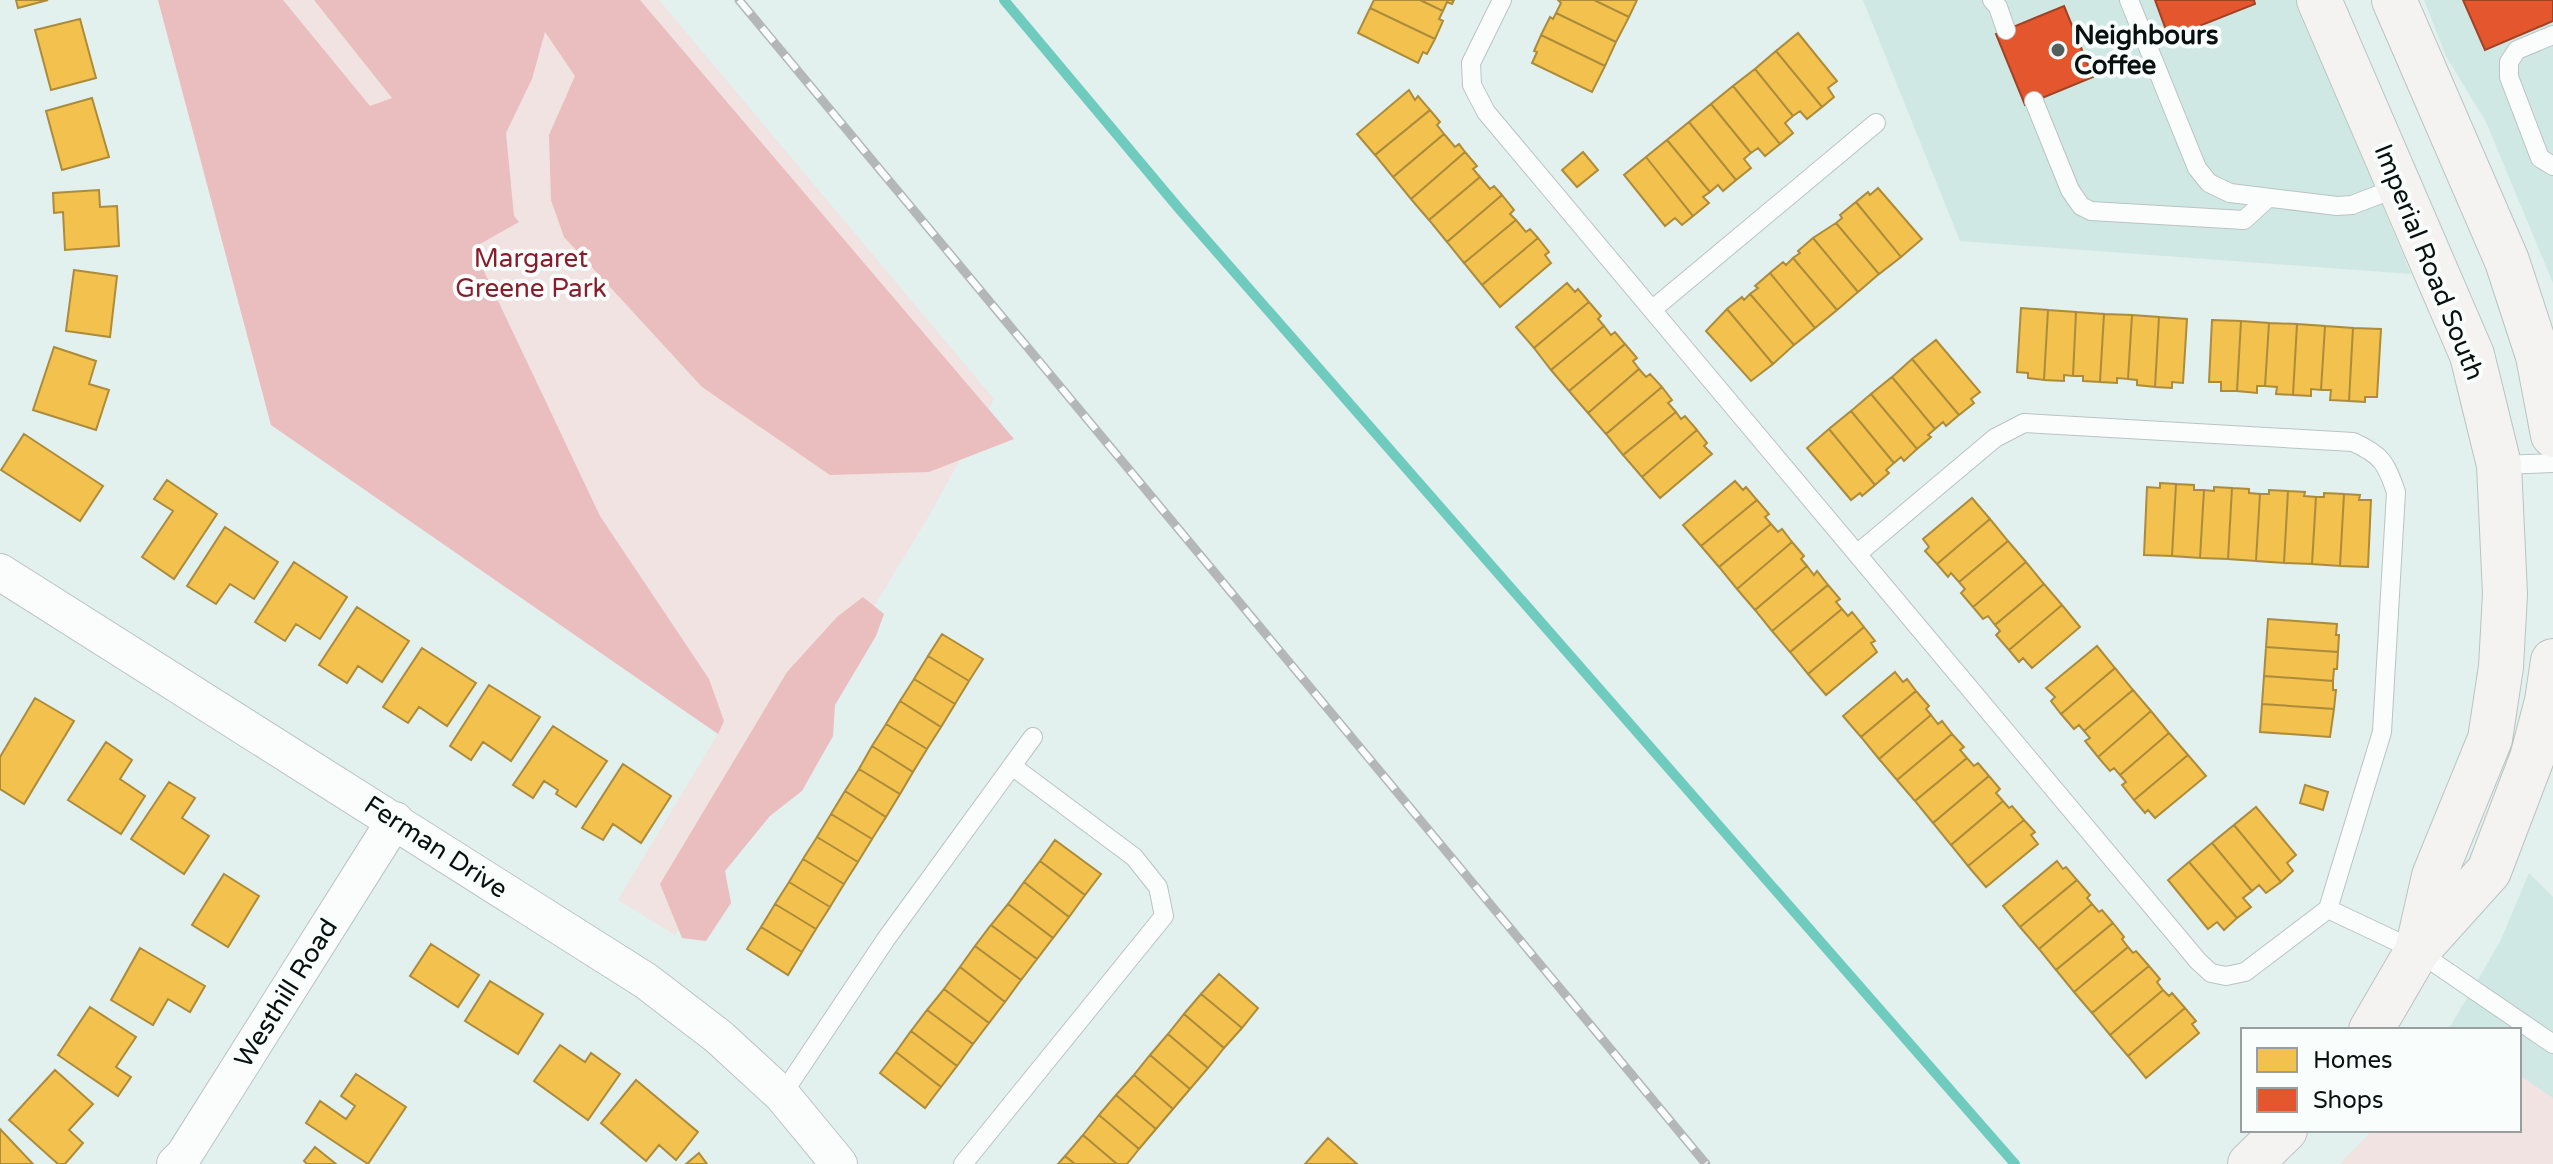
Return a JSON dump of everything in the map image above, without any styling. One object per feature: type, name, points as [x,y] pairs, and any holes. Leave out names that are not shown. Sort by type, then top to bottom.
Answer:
[{"type":"street","name":"Imperial Road South","points":[[2319,0],[2472,355],[2499,465],[2505,594],[2501,667],[2490,739],[2434,876],[2417,951]]},
{"type":"street","points":[[2394,0],[2507,261],[2549,389],[2553,435]]},
{"type":"street","name":"Ferman Drive","points":[[5,586],[395,820],[646,981],[719,1037],[782,1095],[839,1164]]},
{"type":"street","name":"Imperial Road South","points":[[2372,1028],[2417,951],[2489,871],[2532,758],[2547,701],[2553,661]]},
{"type":"street","name":"Westhill Road","points":[[175,1164],[184,1155],[395,820]]},
{"type":"street","points":[[2250,1164],[2283,1132]]},
{"type":"lane","points":[[1502,0],[1471,63],[1472,85],[1486,112],[1857,554],[2211,973],[2226,976],[2245,972],[2328,909],[2382,732],[2396,492],[2388,471],[2375,452],[2353,442],[2024,423],[1995,438],[1857,554]]},
{"type":"lane","points":[[1992,0],[1998,7],[2006,30]]},
{"type":"lane","points":[[2129,0],[2197,168],[2209,183],[2230,193],[2337,206],[2352,205],[2400,186]]},
{"type":"lane","points":[[2553,35],[2517,50],[2509,62],[2509,77],[2540,158],[2553,166]]},
{"type":"lane","points":[[2034,101],[2070,190],[2081,206],[2091,211],[2244,220],[2268,198]]},
{"type":"lane","points":[[1653,309],[1876,123]]},
{"type":"lane","points":[[2499,465],[2553,463]]},
{"type":"lane","points":[[782,1095],[886,939],[1033,737]]},
{"type":"lane","points":[[963,1164],[1164,916],[1158,887],[1134,857],[1012,766]]},
{"type":"lane","points":[[2328,909],[2417,951],[2553,1044]]},
{"type":"shaded area","name":"Margaret Greene Park","points":[[158,0],[283,0],[370,106],[392,98],[314,0],[640,0],[1014,439],[929,472],[830,475],[702,387],[564,237],[551,200],[549,135],[575,76],[545,32],[532,79],[506,133],[514,216],[519,222],[473,248],[600,516],[709,679],[724,721],[718,734],[271,425]]},
{"type":"shaded area","points":[[1863,0],[2296,0],[2411,274],[1960,241]]},
{"type":"shaded area","points":[[2424,0],[2553,0],[2553,283],[2486,122],[2446,56]]},
{"type":"shaded area","points":[[863,597],[884,614],[876,636],[835,705],[833,736],[802,791],[770,816],[725,871],[731,903],[706,941],[682,938],[660,884],[787,672],[837,617]]},
{"type":"shaded area","points":[[2529,873],[2553,897],[2553,1164],[2340,1164],[2371,1132],[2521,1132],[2521,1028],[2449,1028],[2500,942]]},
{"type":"green space","name":"Margaret Greene Park","points":[[158,0],[659,0],[994,399],[927,519],[675,935],[618,900],[718,734],[271,425]]},
{"type":"green space","points":[[2521,1076],[2553,1098],[2553,1164],[2340,1164],[2371,1132],[2521,1132]]},
{"type":"building: Homes","points":[[16,0],[48,0],[18,8]]},
{"type":"building: Homes","points":[[1374,0],[1420,0],[1443,11],[1439,19],[1443,21],[1435,39],[1370,8]]},
{"type":"building: Homes","points":[[1420,0],[1454,0],[1452,4],[1447,2],[1443,11]]},
{"type":"building: Homes","points":[[1558,0],[1594,0],[1629,17],[1616,42],[1556,13],[1561,3]]},
{"type":"building: Homes","points":[[1594,0],[1637,0],[1629,17]]},
{"type":"building: Homes","points":[[1370,8],[1435,39],[1427,54],[1423,52],[1418,63],[1358,33]]},
{"type":"building: Homes","points":[[1556,13],[1616,42],[1605,66],[1541,35],[1550,17],[1553,19]]},
{"type":"building: Homes","points":[[80,19],[96,78],[51,90],[35,30]]},
{"type":"building: Homes","points":[[1798,33],[1837,81],[1828,88],[1834,97],[1822,107],[1776,51]]},
{"type":"building: Homes","points":[[1541,35],[1605,66],[1592,92],[1532,63]]},
{"type":"building: Homes","points":[[1776,51],[1822,107],[1807,119],[1800,111],[1793,116],[1755,69]]},
{"type":"building: Homes","points":[[1755,69],[1793,116],[1785,123],[1793,133],[1780,144],[1733,86]]},
{"type":"building: Homes","points":[[1733,86],[1780,144],[1765,156],[1758,148],[1751,153],[1711,104]]},
{"type":"building: Homes","points":[[1409,90],[1415,100],[1418,96],[1430,110],[1375,155],[1357,134]]},
{"type":"building: Homes","points":[[92,98],[109,157],[62,170],[46,111]]},
{"type":"building: Homes","points":[[1711,104],[1751,153],[1744,159],[1751,168],[1736,180],[1689,122]]},
{"type":"building: Homes","points":[[1430,110],[1440,122],[1437,125],[1444,134],[1393,177],[1375,155]]},
{"type":"building: Homes","points":[[1689,122],[1736,180],[1723,191],[1718,185],[1710,192],[1667,140]]},
{"type":"building: Homes","points":[[1444,134],[1455,147],[1459,144],[1465,152],[1411,199],[1393,177]]},
{"type":"building: Homes","points":[[1667,140],[1710,192],[1703,197],[1709,203],[1693,216],[1646,157]]},
{"type":"building: Homes","points":[[1465,152],[1477,166],[1473,169],[1480,177],[1429,220],[1411,199]]},
{"type":"building: Homes","points":[[1583,152],[1598,170],[1577,187],[1562,170]]},
{"type":"building: Homes","points":[[1646,157],[1693,216],[1682,225],[1675,218],[1665,226],[1624,175]]},
{"type":"building: Homes","points":[[1480,177],[1490,189],[1494,186],[1502,195],[1447,242],[1429,220]]},
{"type":"building: Homes","points":[[1878,188],[1922,239],[1901,257],[1856,202]]},
{"type":"building: Homes","points":[[99,190],[100,207],[117,206],[119,246],[65,250],[63,212],[54,213],[53,193]]},
{"type":"building: Homes","points":[[1502,195],[1514,210],[1510,214],[1516,220],[1464,263],[1447,242]]},
{"type":"building: Homes","points":[[1856,202],[1901,257],[1879,274],[1836,223],[1842,218],[1840,215]]},
{"type":"building: Homes","points":[[1516,220],[1526,232],[1530,229],[1538,238],[1482,285],[1464,263]]},
{"type":"building: Homes","points":[[1836,223],[1879,274],[1858,292],[1813,238]]},
{"type":"building: Homes","points":[[1538,238],[1549,252],[1545,255],[1551,263],[1500,307],[1482,285]]},
{"type":"building: Homes","points":[[1813,238],[1858,292],[1837,310],[1793,258]]},
{"type":"building: Homes","points":[[1793,258],[1837,310],[1815,328],[1770,273]]},
{"type":"building: Homes","points":[[74,270],[117,276],[110,337],[66,331]]},
{"type":"building: Homes","points":[[1770,273],[1815,328],[1794,345],[1750,294]]},
{"type":"building: Homes","points":[[1567,283],[1575,292],[1578,289],[1589,302],[1534,348],[1516,327]]},
{"type":"building: Homes","points":[[1750,294],[1794,345],[1773,364],[1727,309]]},
{"type":"building: Homes","points":[[1589,302],[1601,316],[1598,319],[1604,326],[1551,370],[1534,348]]},
{"type":"building: Homes","points":[[2021,308],[2048,310],[2044,380],[2028,378],[2028,373],[2017,372]]},
{"type":"building: Homes","points":[[1727,309],[1773,364],[1751,381],[1706,331]]},
{"type":"building: Homes","points":[[2048,310],[2076,312],[2073,376],[2064,375],[2064,381],[2044,380]]},
{"type":"building: Homes","points":[[2076,312],[2104,314],[2100,382],[2083,381],[2083,376],[2073,376]]},
{"type":"building: Homes","points":[[2104,314],[2132,315],[2128,379],[2117,378],[2117,383],[2100,382]]},
{"type":"building: Homes","points":[[2132,315],[2159,317],[2155,387],[2137,385],[2137,380],[2128,379]]},
{"type":"building: Homes","points":[[2159,317],[2187,319],[2183,383],[2172,382],[2172,388],[2155,387]]},
{"type":"building: Homes","points":[[2212,320],[2241,321],[2237,391],[2221,391],[2221,382],[2209,382]]},
{"type":"building: Homes","points":[[2241,321],[2269,323],[2265,386],[2257,386],[2257,393],[2237,391]]},
{"type":"building: Homes","points":[[2269,323],[2297,324],[2293,395],[2276,394],[2277,387],[2265,386]]},
{"type":"building: Homes","points":[[2297,324],[2325,326],[2321,390],[2311,389],[2311,396],[2293,395]]},
{"type":"building: Homes","points":[[1604,326],[1611,335],[1615,332],[1625,344],[1569,391],[1551,370]]},
{"type":"building: Homes","points":[[2325,326],[2353,328],[2349,401],[2330,400],[2331,390],[2321,390]]},
{"type":"building: Homes","points":[[2353,328],[2381,329],[2377,397],[2365,397],[2365,402],[2349,401]]},
{"type":"building: Homes","points":[[1936,340],[1980,392],[1971,399],[1974,403],[1959,415],[1912,359]]},
{"type":"building: Homes","points":[[1625,344],[1637,358],[1633,361],[1639,369],[1588,413],[1569,391]]},
{"type":"building: Homes","points":[[54,347],[96,361],[89,384],[109,390],[96,430],[33,410]]},
{"type":"building: Homes","points":[[1912,359],[1959,415],[1946,426],[1943,422],[1935,429],[1892,377]]},
{"type":"building: Homes","points":[[1639,369],[1646,377],[1650,374],[1662,387],[1606,434],[1588,413]]},
{"type":"building: Homes","points":[[1892,377],[1935,429],[1917,449],[1871,394]]},
{"type":"building: Homes","points":[[1662,387],[1672,400],[1668,403],[1676,412],[1623,455],[1606,434]]},
{"type":"building: Homes","points":[[1871,394],[1917,449],[1904,461],[1901,457],[1894,463],[1851,411]]},
{"type":"building: Homes","points":[[1851,411],[1894,463],[1886,470],[1889,473],[1875,485],[1829,429]]},
{"type":"building: Homes","points":[[1676,412],[1681,419],[1685,416],[1697,430],[1642,477],[1623,455]]},
{"type":"building: Homes","points":[[1829,429],[1875,485],[1862,496],[1860,493],[1851,500],[1807,448]]},
{"type":"building: Homes","points":[[1697,430],[1707,443],[1704,446],[1712,454],[1660,498],[1642,477]]},
{"type":"building: Homes","points":[[24,434],[103,486],[80,521],[1,470]]},
{"type":"building: Homes","points":[[167,480],[217,514],[174,579],[142,557],[173,511],[154,499]]},
{"type":"building: Homes","points":[[1735,481],[1743,490],[1746,487],[1757,500],[1701,546],[1683,525]]},
{"type":"building: Homes","points":[[2160,483],[2176,484],[2172,556],[2144,555],[2147,487],[2160,488]]},
{"type":"building: Homes","points":[[2176,484],[2194,485],[2194,490],[2204,490],[2200,558],[2172,556]]},
{"type":"building: Homes","points":[[2214,487],[2232,488],[2228,559],[2200,558],[2204,490],[2214,491]]},
{"type":"building: Homes","points":[[2232,488],[2249,489],[2249,493],[2260,494],[2256,561],[2228,559]]},
{"type":"building: Homes","points":[[2269,490],[2288,491],[2284,563],[2256,561],[2260,494],[2269,494]]},
{"type":"building: Homes","points":[[2288,491],[2305,492],[2304,496],[2316,497],[2312,564],[2284,563]]},
{"type":"building: Homes","points":[[2324,493],[2344,494],[2340,566],[2312,564],[2316,497],[2324,497]]},
{"type":"building: Homes","points":[[2344,494],[2360,495],[2359,500],[2371,500],[2368,567],[2340,566]]},
{"type":"building: Homes","points":[[1972,498],[1990,519],[1937,564],[1925,551],[1929,547],[1923,539]]},
{"type":"building: Homes","points":[[1757,500],[1769,514],[1765,517],[1771,524],[1719,567],[1701,546]]},
{"type":"building: Homes","points":[[1990,519],[2008,541],[1959,582],[1951,573],[1948,577],[1937,564]]},
{"type":"building: Homes","points":[[1771,524],[1778,532],[1782,529],[1792,542],[1737,589],[1719,567]]},
{"type":"building: Homes","points":[[225,527],[278,562],[254,599],[230,584],[216,604],[187,586]]},
{"type":"building: Homes","points":[[2008,541],[2026,562],[1973,607],[1961,593],[1965,589],[1959,582]]},
{"type":"building: Homes","points":[[1792,542],[1804,556],[1801,559],[1807,566],[1755,610],[1737,589]]},
{"type":"building: Homes","points":[[294,562],[347,597],[320,639],[296,624],[285,641],[255,622]]},
{"type":"building: Homes","points":[[2026,562],[2044,584],[1995,625],[1988,616],[1983,619],[1973,607]]},
{"type":"building: Homes","points":[[1807,566],[1814,575],[1817,571],[1828,585],[1772,631],[1755,610]]},
{"type":"building: Homes","points":[[2044,584],[2062,605],[2009,650],[1996,635],[2000,631],[1995,625]]},
{"type":"building: Homes","points":[[1828,585],[1840,599],[1836,602],[1842,609],[1790,652],[1772,631]]},
{"type":"building: Homes","points":[[2062,605],[2080,627],[2032,668],[2023,658],[2019,662],[2009,650]]},
{"type":"building: Homes","points":[[357,607],[409,641],[382,682],[358,666],[347,683],[319,665]]},
{"type":"building: Homes","points":[[1842,609],[1848,616],[1852,612],[1864,627],[1808,674],[1790,652]]},
{"type":"building: Homes","points":[[2268,619],[2337,624],[2338,652],[2266,647]]},
{"type":"building: Homes","points":[[1864,627],[1875,641],[1871,643],[1877,652],[1826,695],[1808,674]]},
{"type":"building: Homes","points":[[942,634],[983,659],[969,681],[928,656]]},
{"type":"building: Homes","points":[[2097,646],[2115,668],[2061,714],[2051,701],[2055,697],[2046,688]]},
{"type":"building: Homes","points":[[2266,647],[2338,652],[2333,681],[2264,676]]},
{"type":"building: Homes","points":[[422,648],[476,683],[447,726],[419,707],[408,723],[383,707]]},
{"type":"building: Homes","points":[[928,656],[969,681],[955,704],[914,679]]},
{"type":"building: Homes","points":[[2115,668],[2133,690],[2084,731],[2079,725],[2074,729],[2061,714]]},
{"type":"building: Homes","points":[[1895,672],[1903,682],[1907,679],[1916,691],[1861,737],[1843,716]]},
{"type":"building: Homes","points":[[2264,676],[2333,681],[2333,690],[2336,690],[2334,709],[2262,704]]},
{"type":"building: Homes","points":[[914,679],[955,704],[941,727],[900,701]]},
{"type":"building: Homes","points":[[489,685],[540,717],[511,761],[483,742],[471,760],[450,746]]},
{"type":"building: Homes","points":[[2133,690],[2151,711],[2098,757],[2085,741],[2090,738],[2084,731]]},
{"type":"building: Homes","points":[[1916,691],[1929,706],[1926,709],[1931,715],[1879,759],[1861,737]]},
{"type":"building: Homes","points":[[35,698],[74,721],[24,804],[0,789],[0,757]]},
{"type":"building: Homes","points":[[900,701],[941,727],[927,749],[886,724]]},
{"type":"building: Homes","points":[[2262,704],[2334,709],[2330,737],[2260,732]]},
{"type":"building: Homes","points":[[2151,711],[2169,733],[2120,775],[2114,768],[2110,771],[2098,757]]},
{"type":"building: Homes","points":[[1931,715],[1938,724],[1942,721],[1952,734],[1897,780],[1879,759]]},
{"type":"building: Homes","points":[[886,724],[927,749],[913,772],[872,746]]},
{"type":"building: Homes","points":[[553,726],[607,761],[576,807],[556,794],[558,790],[544,781],[533,798],[513,785]]},
{"type":"building: Homes","points":[[2169,733],[2188,755],[2134,800],[2122,785],[2126,782],[2120,775]]},
{"type":"building: Homes","points":[[1952,734],[1964,747],[1960,750],[1967,758],[1915,801],[1897,780]]},
{"type":"building: Homes","points":[[106,742],[132,760],[120,779],[145,796],[121,834],[68,800]]},
{"type":"building: Homes","points":[[872,746],[913,772],[900,794],[859,769]]},
{"type":"building: Homes","points":[[2188,755],[2206,776],[2155,818],[2148,810],[2145,813],[2134,800]]},
{"type":"building: Homes","points":[[1967,758],[1974,766],[1978,763],[1989,776],[1933,823],[1915,801]]},
{"type":"building: Homes","points":[[623,764],[671,796],[641,843],[613,824],[603,840],[582,828]]},
{"type":"building: Homes","points":[[859,769],[900,794],[886,817],[845,791]]},
{"type":"building: Homes","points":[[1989,776],[2000,789],[1996,793],[2003,801],[1951,845],[1933,823]]},
{"type":"building: Homes","points":[[169,782],[195,798],[182,818],[209,836],[184,874],[131,839]]},
{"type":"building: Homes","points":[[2305,785],[2328,792],[2323,810],[2300,803]]},
{"type":"building: Homes","points":[[845,791],[886,817],[872,839],[831,814]]},
{"type":"building: Homes","points":[[2003,801],[2024,820],[1968,866],[1951,845]]},
{"type":"building: Homes","points":[[2256,807],[2296,855],[2287,863],[2293,871],[2281,882],[2234,825]]},
{"type":"building: Homes","points":[[831,814],[872,839],[858,862],[817,837]]},
{"type":"building: Homes","points":[[2024,820],[2035,832],[2031,835],[2038,844],[1986,887],[1968,866]]},
{"type":"building: Homes","points":[[2234,825],[2281,882],[2266,893],[2259,885],[2252,891],[2212,843]]},
{"type":"building: Homes","points":[[817,837],[858,862],[844,884],[803,859]]},
{"type":"building: Homes","points":[[1055,840],[1101,874],[1085,895],[1040,861]]},
{"type":"building: Homes","points":[[2212,843],[2252,891],[2243,898],[2251,907],[2237,918],[2189,862]]},
{"type":"building: Homes","points":[[803,859],[844,884],[830,907],[789,882]]},
{"type":"building: Homes","points":[[1040,861],[1085,895],[1069,917],[1024,882]]},
{"type":"building: Homes","points":[[2057,861],[2077,880],[2020,927],[2003,906]]},
{"type":"building: Homes","points":[[2189,862],[2237,918],[2224,930],[2217,922],[2208,929],[2168,880]]},
{"type":"building: Homes","points":[[224,874],[259,896],[228,947],[192,925]]},
{"type":"building: Homes","points":[[2077,880],[2090,895],[2087,898],[2092,904],[2039,949],[2020,927]]},
{"type":"building: Homes","points":[[789,882],[830,907],[816,929],[775,904]]},
{"type":"building: Homes","points":[[1024,882],[1069,917],[1053,938],[1008,904]]},
{"type":"building: Homes","points":[[775,904],[816,929],[802,952],[761,927]]},
{"type":"building: Homes","points":[[1008,904],[1053,938],[1037,959],[991,925]]},
{"type":"building: Homes","points":[[2092,904],[2113,923],[2056,970],[2039,949]]},
{"type":"building: Homes","points":[[2113,923],[2128,947],[2074,992],[2056,970]]},
{"type":"building: Homes","points":[[991,925],[1037,959],[1021,980],[975,946]]},
{"type":"building: Homes","points":[[761,927],[802,952],[788,975],[747,949]]},
{"type":"building: Homes","points":[[431,944],[479,975],[458,1007],[410,976]]},
{"type":"building: Homes","points":[[975,946],[1021,980],[1005,1002],[960,967]]},
{"type":"building: Homes","points":[[2128,947],[2133,953],[2136,951],[2149,966],[2092,1013],[2074,992]]},
{"type":"building: Homes","points":[[140,948],[205,986],[190,1012],[168,999],[153,1025],[111,1000]]},
{"type":"building: Homes","points":[[2149,966],[2160,979],[2157,982],[2163,990],[2110,1035],[2092,1013]]},
{"type":"building: Homes","points":[[960,967],[1005,1002],[989,1023],[944,989]]},
{"type":"building: Homes","points":[[1219,974],[1258,1008],[1242,1028],[1201,994]]},
{"type":"building: Homes","points":[[490,981],[543,1014],[518,1054],[465,1021]]},
{"type":"building: Homes","points":[[944,989],[989,1023],[973,1044],[927,1010]]},
{"type":"building: Homes","points":[[2163,990],[2169,996],[2172,993],[2185,1008],[2128,1056],[2110,1035]]},
{"type":"building: Homes","points":[[1201,994],[1242,1028],[1224,1048],[1184,1014]]},
{"type":"building: Homes","points":[[90,1007],[136,1037],[116,1067],[131,1077],[118,1096],[58,1055]]},
{"type":"building: Homes","points":[[2185,1008],[2196,1021],[2192,1024],[2199,1033],[2146,1078],[2128,1056]]},
{"type":"building: Homes","points":[[927,1010],[973,1044],[957,1066],[911,1031]]},
{"type":"building: Homes","points":[[1184,1014],[1224,1048],[1208,1068],[1168,1034]]},
{"type":"building: Homes","points":[[911,1031],[957,1066],[941,1087],[896,1052]]},
{"type":"building: Homes","points":[[1168,1034],[1208,1068],[1190,1089],[1150,1055]]},
{"type":"building: Homes","points":[[560,1045],[585,1062],[591,1053],[620,1074],[588,1120],[534,1081]]},
{"type":"building: Homes","points":[[896,1052],[941,1087],[925,1108],[880,1073]]},
{"type":"building: Homes","points":[[1150,1055],[1190,1089],[1173,1109],[1134,1075]]},
{"type":"building: Homes","points":[[55,1070],[93,1104],[69,1130],[83,1143],[65,1164],[58,1164],[9,1120]]},
{"type":"building: Homes","points":[[356,1074],[406,1107],[368,1164],[306,1123],[320,1101],[346,1119],[355,1106],[341,1096]]},
{"type":"building: Homes","points":[[1134,1075],[1173,1109],[1156,1129],[1116,1095]]},
{"type":"building: Homes","points":[[636,1080],[698,1132],[676,1160],[659,1145],[646,1161],[601,1123]]},
{"type":"building: Homes","points":[[1116,1095],[1156,1129],[1139,1149],[1099,1115]]},
{"type":"building: Homes","points":[[1099,1115],[1139,1149],[1127,1164],[1117,1164],[1083,1135]]},
{"type":"building: Homes","points":[[0,1129],[33,1164],[0,1164]]},
{"type":"building: Homes","points":[[1083,1135],[1117,1164],[1075,1164],[1065,1156]]},
{"type":"building: Homes","points":[[1328,1138],[1357,1164],[1305,1164]]},
{"type":"building: Homes","points":[[315,1147],[336,1164],[307,1164],[304,1161]]},
{"type":"building: Homes","points":[[699,1153],[707,1164],[686,1164]]},
{"type":"building: Homes","points":[[1065,1156],[1075,1164],[1058,1164]]},
{"type":"building: Shops","points":[[2155,0],[2254,0],[2255,4],[2169,38]]},
{"type":"building: Shops","points":[[2463,0],[2553,0],[2553,21],[2485,50]]},
{"type":"building: Shops","points":[[2064,6],[2093,77],[2025,105],[1996,34]]},
{"type":"waterway","points":[[1004,0],[1181,211],[2015,1164]]},
{"type":"railway","points":[[739,0],[1706,1164]]},
{"type":"place","name":"Neighbours Coffee","points":[[2058,50]]}]
